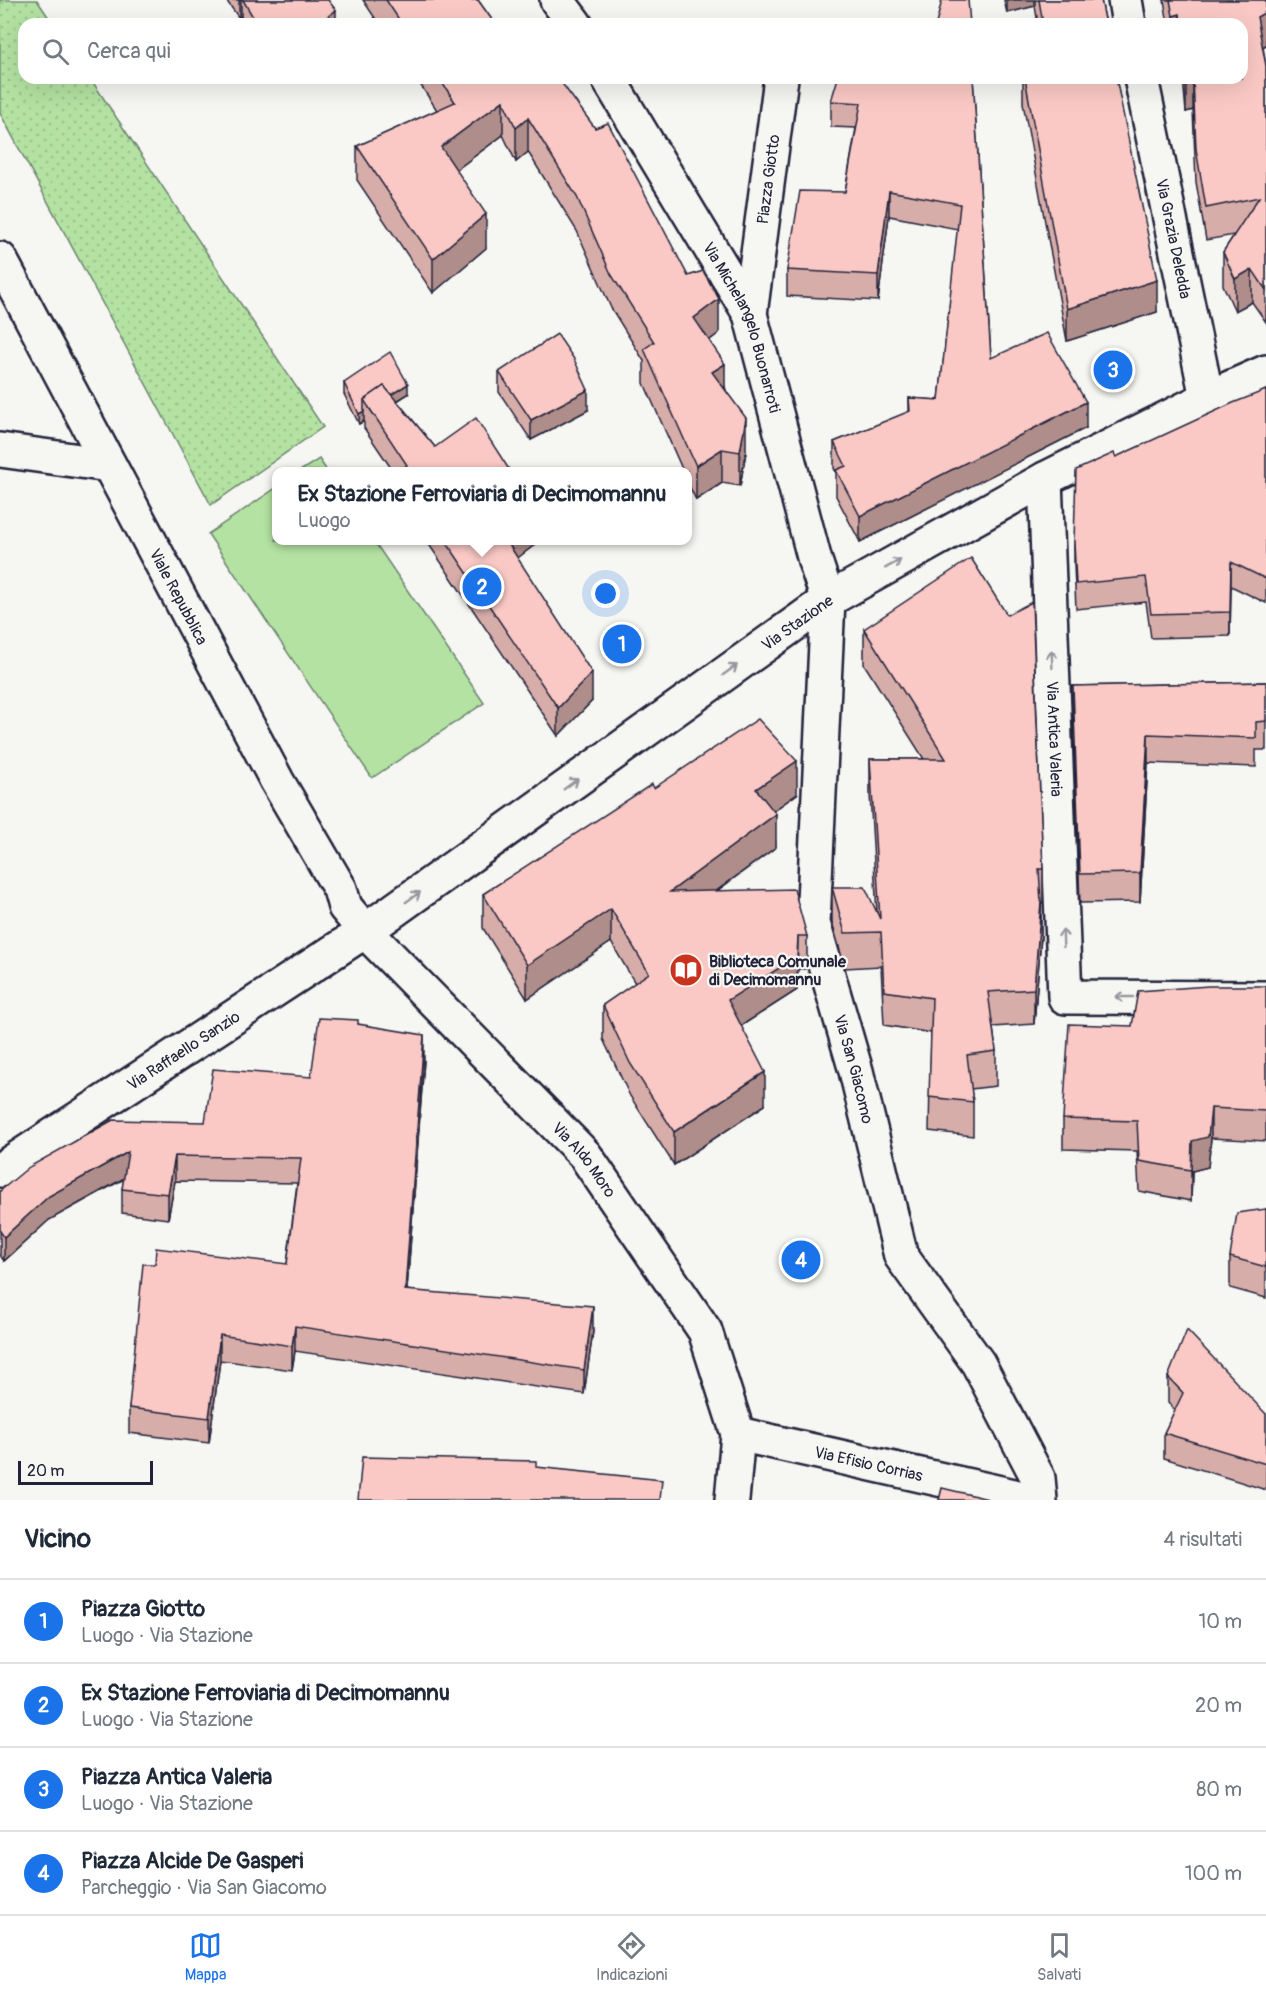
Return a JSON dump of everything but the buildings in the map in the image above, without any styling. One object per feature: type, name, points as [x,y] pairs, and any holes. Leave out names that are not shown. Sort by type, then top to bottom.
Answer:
[{"type":"street","points":[[1125,0],[1129,18]]},
{"type":"street","name":"Via Michelangelo Buonarroti","points":[[612,84],[750,314],[815,561],[828,600]]},
{"type":"street","name":"Piazza Giotto","points":[[750,314],[780,84]]},
{"type":"street","name":"Via Grazia Deledda","points":[[1142,84],[1207,398]]},
{"type":"street","name":"Viale Repubblica","points":[[0,259],[277,781],[340,889],[345,907],[365,931]]},
{"type":"street","name":"Via Stazione","points":[[365,931],[828,600],[1045,479],[1207,398],[1266,372]]},
{"type":"street","points":[[0,450],[109,465]]},
{"type":"street","name":"Via Antica Valeria","points":[[1045,479],[1065,997],[1266,998]]},
{"type":"street","name":"Via San Giacomo","points":[[828,600],[813,923],[856,1071],[901,1256],[978,1363],[1038,1478],[1040,1500]]},
{"type":"street","name":"Via Raffaello Sanzio","points":[[0,1170],[365,931]]},
{"type":"street","name":"Via Aldo Moro","points":[[365,931],[585,1155],[705,1331],[738,1434]]},
{"type":"street","points":[[732,1500],[738,1434]]},
{"type":"street","name":"Via Efisio Corrias","points":[[738,1434],[1032,1500]]},
{"type":"green space","points":[[0,0],[37,0],[49,18],[18,18],[18,84],[94,84],[323,427],[211,505],[0,113]]},
{"type":"green space","points":[[319,459],[324,467],[306,467]]},
{"type":"green space","points":[[272,491],[272,545],[377,545],[484,703],[372,778],[208,534]]},
{"type":"place","name":"Piazza Antica Valeria","points":[[1113,370]]},
{"type":"place","name":"Ex Stazione Ferroviaria di Decimomannu","points":[[482,587]]},
{"type":"place","name":"Piazza Giotto","points":[[622,644]]},
{"type":"place","name":"Biblioteca Comunale di Decimomannu","points":[[686,970]]},
{"type":"place","name":"Piazza Alcide De Gasperi","points":[[801,1260]]}]
